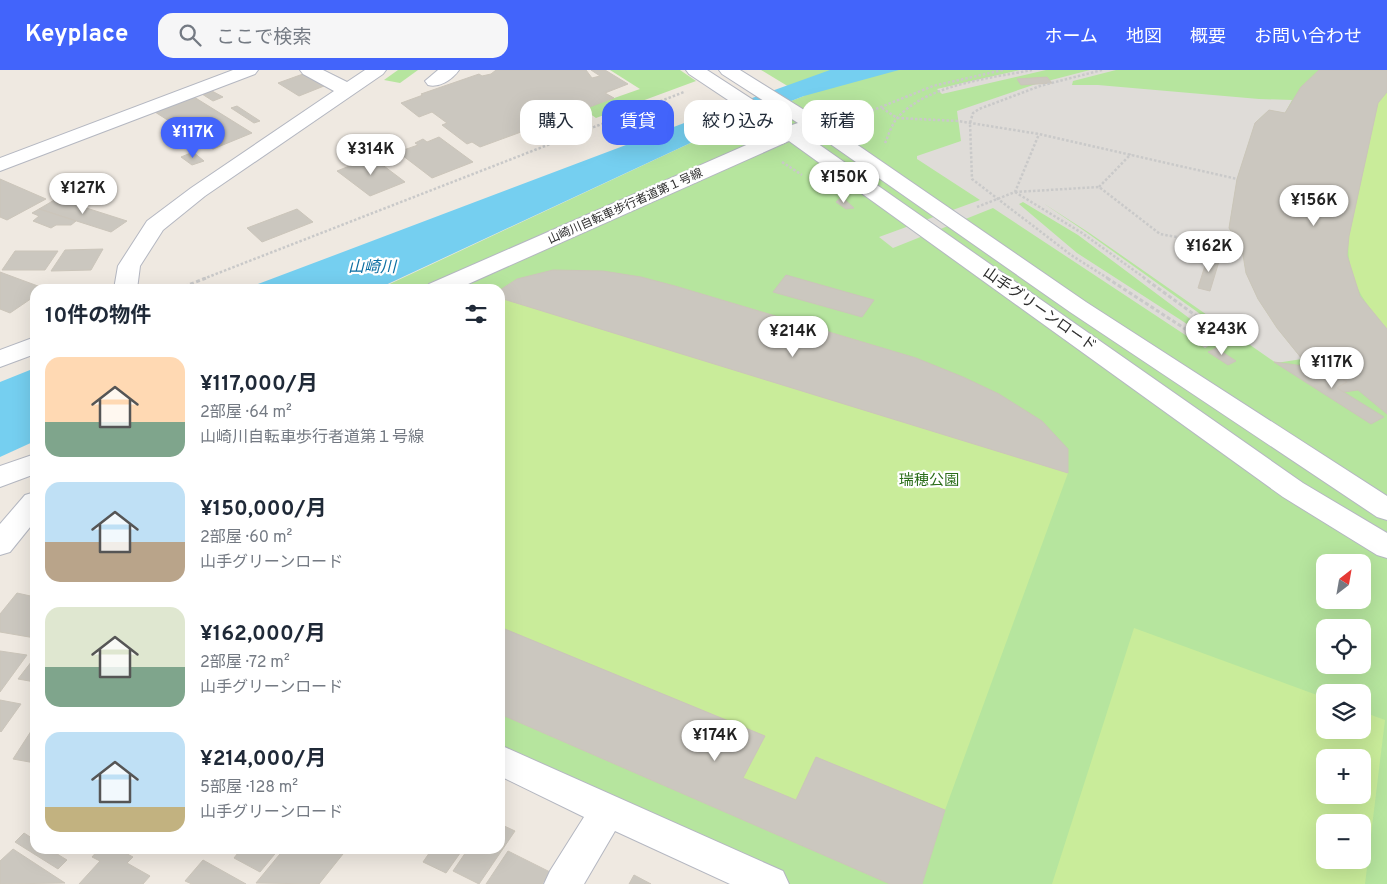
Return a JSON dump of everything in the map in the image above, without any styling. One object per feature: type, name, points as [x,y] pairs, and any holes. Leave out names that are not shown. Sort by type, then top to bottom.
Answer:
[{"type":"street","points":[[0,165],[248,70]]},
{"type":"street","points":[[309,70],[347,90]]},
{"type":"street","points":[[126,284],[129,266],[155,226],[198,192],[377,70]]},
{"type":"street","points":[[434,81],[450,70]]},
{"type":"street","name":"山手グリーンロード","points":[[695,70],[721,79],[802,127]]},
{"type":"street","name":"山手グリーンロード","points":[[721,79],[744,80],[802,127]]},
{"type":"street","name":"山崎川自転車歩行者道第１号線","points":[[448,284],[802,127]]},
{"type":"street","name":"山手グリーンロード","points":[[826,145],[1294,490],[1387,547]]},
{"type":"street","name":"山手グリーンロード","points":[[830,145],[1387,510]]},
{"type":"street","points":[[0,359],[30,347]]},
{"type":"street","points":[[0,477],[30,465]]},
{"type":"street","points":[[16,537],[30,511]]},
{"type":"street","points":[[505,762],[770,884]]},
{"type":"street","points":[[563,884],[608,811]]},
{"type":"path","points":[[874,110],[933,86],[1003,70]]},
{"type":"path","points":[[883,149],[897,118],[911,104],[936,92],[1032,70]]},
{"type":"path","points":[[1102,70],[1040,86],[973,113],[970,123],[972,179],[1071,256],[1193,334],[1210,326],[1082,234],[1015,192],[1099,187],[1160,234],[1242,249]]},
{"type":"path","points":[[191,284],[721,79]]},
{"type":"path","points":[[882,108],[897,118],[970,123],[1039,134],[1237,179]]},
{"type":"path","points":[[759,147],[804,177]]},
{"type":"path","points":[[1099,187],[1130,154]]},
{"type":"green space","points":[[398,70],[418,70],[400,83],[384,80]]},
{"type":"green space","points":[[610,70],[680,70],[696,81],[645,100],[609,100],[640,89]]},
{"type":"green space","name":"瑞穂公園","points":[[761,70],[1387,70],[1387,884],[770,884],[505,762],[505,284],[390,284],[686,145],[792,145],[792,101],[804,96]]},
{"type":"green space","points":[[1387,92],[1387,329],[1362,297],[1352,275],[1348,250],[1349,236],[1378,103]]},
{"type":"green space","points":[[602,102],[602,116],[596,118],[592,115],[592,106]]},
{"type":"green space","points":[[553,270],[603,271],[641,277],[916,358],[999,394],[1068,473],[945,810],[922,884],[890,884],[505,716],[505,287],[517,279]]},
{"type":"green space","points":[[1134,628],[1316,695],[1316,739],[1371,739],[1371,715],[1385,720],[1371,835],[1371,814],[1316,814],[1316,869],[1367,869],[1365,884],[1052,884]]},
{"type":"shaded area","points":[[1020,70],[1046,70],[942,94],[937,89]]},
{"type":"shaded area","points":[[1090,70],[1116,70],[1073,81],[1072,85],[1098,85],[1259,99],[1292,100],[1285,113],[1269,110],[1255,123],[1237,179],[1229,228],[1242,249],[1246,273],[1258,299],[1277,328],[1302,359],[1276,363],[1088,232],[1043,203],[1228,334],[1205,348],[993,208],[893,248],[879,237],[980,200],[917,159],[917,156],[961,141],[957,111],[1036,84]],"holes":[[[1023,202],[1078,235],[1193,321],[1187,324],[1077,253],[1019,204]]]},
{"type":"water","name":"山崎川","points":[[830,70],[899,70],[792,101],[747,100]]},
{"type":"water","name":"山崎川","points":[[684,123],[684,145],[686,145],[388,284],[258,284],[626,145],[674,145],[674,127]]},
{"type":"water","points":[[30,370],[30,443],[0,457],[0,382]]},
{"type":"building","points":[[496,70],[586,70],[592,78],[600,76],[591,70],[605,70],[628,84],[605,93],[614,98],[602,100],[602,102],[592,106],[592,100],[520,100],[520,132],[480,147],[472,142],[467,144],[442,125],[447,123],[432,112],[419,117],[401,103],[479,74],[482,76],[491,74]]},
{"type":"building","points":[[1319,70],[1387,70],[1387,92],[1378,103],[1349,236],[1347,255],[1360,296],[1387,329],[1387,414],[1358,390],[1337,393],[1302,359],[1277,328],[1258,299],[1246,273],[1242,249],[1229,228],[1237,179],[1255,123],[1269,110],[1285,113],[1301,87]]},
{"type":"building","points":[[303,74],[324,86],[299,96],[278,83]]},
{"type":"building","points":[[1047,77],[1052,83],[1021,85],[1017,79]]},
{"type":"building","points":[[212,91],[223,97],[213,101],[202,94]]},
{"type":"building","points":[[194,97],[252,133],[213,149],[155,112]]},
{"type":"building","points":[[237,106],[260,121],[254,123],[231,108]]},
{"type":"building","points":[[439,137],[473,162],[432,178],[398,152],[418,145],[415,143],[423,139],[427,142]]},
{"type":"building","points":[[193,152],[204,161],[192,165],[181,157]]},
{"type":"building","points":[[372,157],[405,182],[370,196],[337,171]]},
{"type":"building","points":[[0,179],[46,199],[7,220],[0,217]]},
{"type":"building","points":[[56,199],[70,203],[73,201],[80,203],[77,205],[127,221],[111,232],[39,209]]},
{"type":"building","points":[[839,199],[844,199],[854,208],[846,209],[836,202]]},
{"type":"building","points":[[39,209],[76,221],[71,225],[56,225],[51,228],[33,221],[39,216],[32,213]]},
{"type":"building","points":[[297,209],[313,222],[262,242],[247,228]]},
{"type":"building","points":[[103,249],[91,270],[51,271],[65,250]]},
{"type":"building","points":[[15,251],[58,251],[45,270],[2,270]]},
{"type":"building","points":[[1208,256],[1220,258],[1210,291],[1198,288]]},
{"type":"building","points":[[553,270],[603,271],[641,277],[916,358],[999,394],[1042,421],[1068,449],[1068,473],[505,300],[505,287],[517,279]]},
{"type":"building","points":[[0,272],[32,284],[30,284],[30,299],[10,313],[0,309]]},
{"type":"building","points":[[786,275],[874,300],[862,317],[773,292]]},
{"type":"building","points":[[1216,348],[1236,361],[1228,365],[1208,352]]},
{"type":"building","points":[[1274,362],[1326,369],[1347,382],[1337,388],[1384,417],[1371,424]]},
{"type":"building","points":[[17,593],[30,596],[30,637],[0,632],[0,614]]},
{"type":"building","points":[[505,629],[765,736],[743,778],[796,800],[816,757],[945,810],[922,884],[890,884],[505,716]]},
{"type":"building","points":[[0,651],[27,655],[0,692]]},
{"type":"building","points":[[30,663],[30,681],[18,679]]},
{"type":"building","points":[[0,700],[21,704],[1,732],[0,731]]},
{"type":"building","points":[[30,733],[30,762],[13,759]]},
{"type":"building","points":[[505,826],[515,831],[505,846]]},
{"type":"building","points":[[24,833],[30,837],[30,851],[15,842]]},
{"type":"building","points":[[13,849],[65,883],[0,884],[0,861]]},
{"type":"building","points":[[508,851],[550,872],[542,884],[486,884]]},
{"type":"building","points":[[34,854],[57,854],[67,860],[58,869]]},
{"type":"building","points":[[95,854],[127,854],[133,857],[127,863],[150,876],[143,884],[79,884],[100,861],[92,857]]},
{"type":"building","points":[[237,854],[275,854],[260,872],[234,858]]},
{"type":"building","points":[[280,854],[343,854],[319,884],[256,883]]},
{"type":"building","points":[[429,854],[459,854],[446,873],[423,862]]},
{"type":"building","points":[[465,854],[499,854],[479,884],[453,871]]},
{"type":"building","points":[[203,860],[246,884],[192,884],[185,881]]},
{"type":"building","points":[[634,875],[651,884],[629,884]]}]
